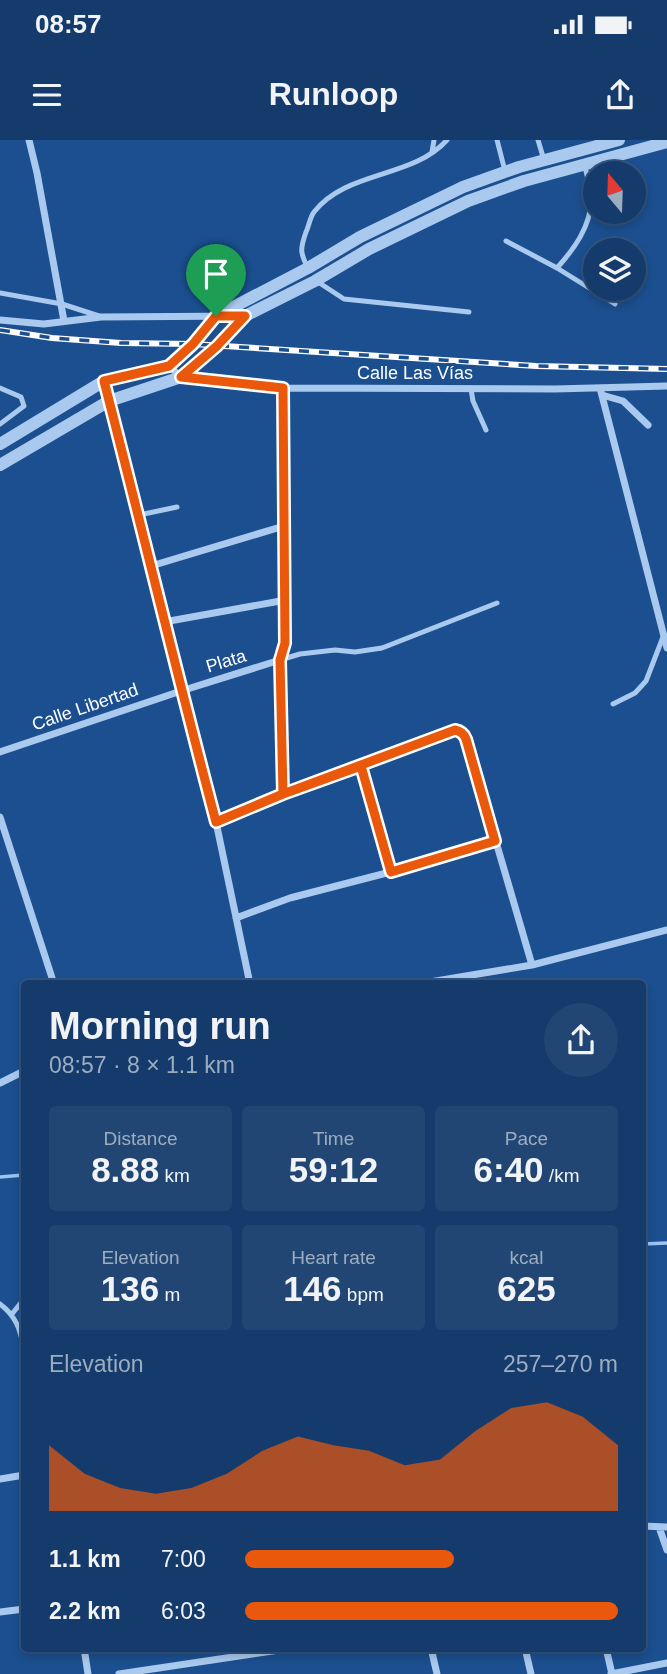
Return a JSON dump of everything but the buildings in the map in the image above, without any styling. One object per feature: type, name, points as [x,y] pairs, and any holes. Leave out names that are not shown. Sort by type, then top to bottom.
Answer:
[{"type":"street","points":[[29,140],[64,321]]},
{"type":"street","points":[[0,444],[104,381],[169,366],[193,344],[216,316],[308,268],[360,237],[463,187],[544,160],[619,140]]},
{"type":"street","points":[[597,161],[667,144]]},
{"type":"street","points":[[0,465],[109,401],[181,377],[217,346],[245,316],[315,281],[369,249],[468,201],[524,181],[583,165]]},
{"type":"street","points":[[0,320],[44,324],[101,317],[245,316]]},
{"type":"street","points":[[169,366],[181,377]]},
{"type":"street","name":"Calle Las Vías","points":[[181,377],[283,388],[601,391],[667,386]]},
{"type":"street","points":[[104,381],[216,822],[249,980]]},
{"type":"street","points":[[283,388],[286,600],[285,643],[280,660],[283,794]]},
{"type":"street","points":[[601,391],[623,401],[648,425]]},
{"type":"street","points":[[601,391],[667,648]]},
{"type":"street","points":[[151,566],[284,526]]},
{"type":"street","points":[[164,622],[286,600]]},
{"type":"street","name":"Plata","points":[[181,691],[280,660]]},
{"type":"street","name":"Calle Libertad","points":[[0,752],[181,691]]},
{"type":"street","points":[[216,822],[283,794],[460,731],[466,739],[533,965]]},
{"type":"street","points":[[361,766],[391,872]]},
{"type":"street","points":[[0,817],[53,980]]},
{"type":"street","points":[[236,918],[289,898],[391,872],[495,841]]},
{"type":"street","points":[[442,980],[533,965],[667,930]]},
{"type":"street","points":[[0,1083],[21,1072]]},
{"type":"street","points":[[0,1479],[21,1476]]},
{"type":"street","points":[[663,1527],[667,1550]]},
{"type":"street","points":[[0,1612],[21,1609]]},
{"type":"street","points":[[85,1652],[88,1674]]},
{"type":"street","points":[[119,1674],[266,1652]]},
{"type":"street","points":[[432,1652],[437,1674]]},
{"type":"street","points":[[526,1652],[531,1674]]},
{"type":"street","points":[[607,1652],[612,1674],[667,1663]]},
{"type":"lane","points":[[432,152],[434,140]]},
{"type":"lane","points":[[308,268],[301,255],[313,213],[339,190],[418,161],[447,140]]},
{"type":"lane","points":[[497,140],[505,172]]},
{"type":"lane","points":[[538,140],[544,160]]},
{"type":"lane","points":[[557,268],[577,244],[585,224]]},
{"type":"lane","points":[[506,241],[557,268],[615,304]]},
{"type":"lane","points":[[315,281],[344,299],[469,312]]},
{"type":"lane","points":[[0,293],[62,303],[101,317]]},
{"type":"lane","points":[[471,389],[473,401],[486,430]]},
{"type":"lane","points":[[0,424],[24,406],[21,397],[2,390]]},
{"type":"lane","points":[[139,515],[177,507]]},
{"type":"lane","points":[[280,660],[312,652],[355,652],[382,648],[497,603]]},
{"type":"lane","points":[[613,704],[635,693],[646,681],[663,637]]},
{"type":"lane","points":[[12,1314],[21,1303]]},
{"type":"lane","points":[[1,1307],[12,1314],[21,1332]]},
{"type":"waterway","points":[[0,1177],[21,1175]]},
{"type":"waterway","points":[[646,1244],[667,1243]]},
{"type":"railway","points":[[0,330],[52,338],[121,343],[193,344],[536,366],[667,369]]},
{"type":"route","points":[[216,316],[193,344],[169,366],[104,381],[216,822],[283,794],[455,730],[464,734],[466,739],[495,841],[391,872],[361,766],[283,794],[280,660],[285,643],[286,600],[283,388],[181,377],[217,346],[245,316],[216,316]]}]
